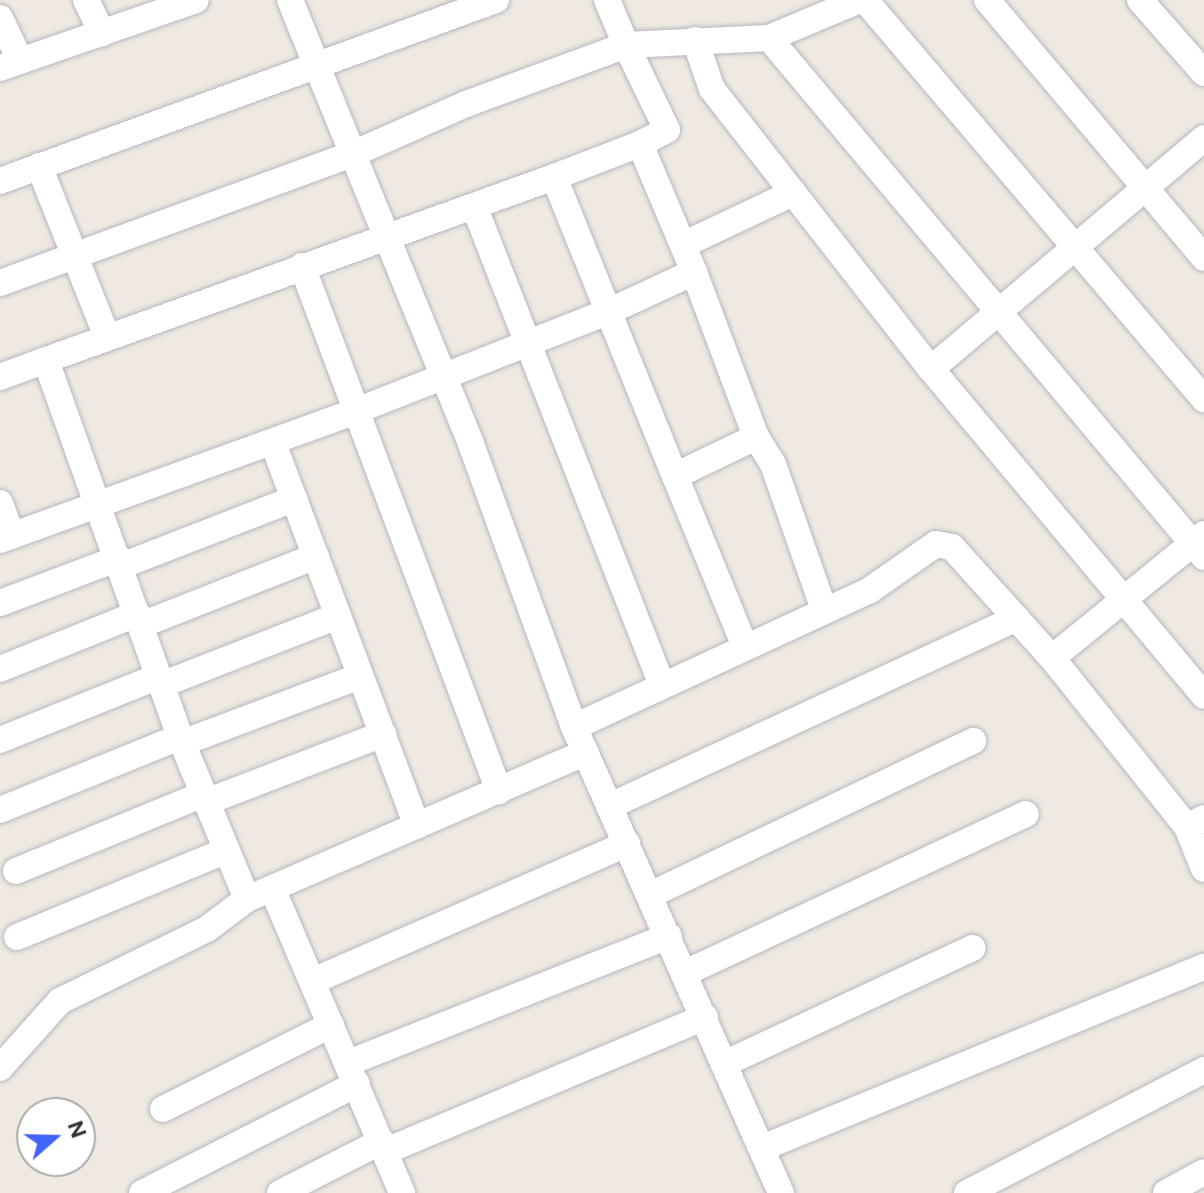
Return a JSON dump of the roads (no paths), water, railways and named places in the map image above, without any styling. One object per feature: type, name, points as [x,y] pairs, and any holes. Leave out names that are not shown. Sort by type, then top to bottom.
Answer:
[{"type":"street","points":[[86,0],[102,33]]},
{"type":"street","points":[[0,18],[10,64],[194,0]]},
{"type":"street","points":[[290,0],[355,153],[443,377],[574,727],[726,1063],[781,1193]]},
{"type":"street","points":[[0,181],[496,0]]},
{"type":"street","points":[[0,377],[554,177],[640,144],[667,130],[607,0]]},
{"type":"street","points":[[0,283],[355,153],[466,104],[626,45],[769,38],[862,0],[1204,399]]},
{"type":"street","points":[[987,0],[1204,258]]},
{"type":"street","points":[[1140,0],[1204,73]]},
{"type":"street","points":[[769,38],[999,313],[1200,545],[1123,599],[1052,658]]},
{"type":"street","points":[[695,40],[712,89],[931,369],[1204,696]]},
{"type":"street","points":[[931,369],[1077,250],[1144,187],[1204,138]]},
{"type":"street","points":[[640,144],[694,272],[756,437],[773,464],[824,610]]},
{"type":"street","points":[[39,166],[107,337]]},
{"type":"street","points":[[554,177],[744,644]]},
{"type":"street","points":[[683,245],[793,193]]},
{"type":"street","points":[[474,206],[662,685]]},
{"type":"street","points":[[302,266],[499,791]]},
{"type":"street","points":[[0,503],[6,538],[356,411],[610,311],[694,272]]},
{"type":"street","points":[[46,360],[101,505],[181,740],[247,899]]},
{"type":"street","points":[[675,476],[756,437]]},
{"type":"street","points":[[273,443],[417,826]]},
{"type":"street","points":[[0,603],[294,499]]},
{"type":"street","points":[[574,727],[744,644],[870,590],[936,544],[947,544],[1017,618],[1195,822],[1204,869]]},
{"type":"street","points":[[0,669],[316,556]]},
{"type":"street","points":[[0,740],[338,616]]},
{"type":"street","points":[[610,806],[1017,618]]},
{"type":"street","points":[[0,810],[181,740],[360,676]]},
{"type":"street","points":[[16,871],[383,734]]},
{"type":"street","points":[[650,895],[973,741]]},
{"type":"street","points":[[0,1068],[60,1001],[207,929],[247,899],[586,752]]},
{"type":"street","points":[[685,973],[1026,814]]},
{"type":"street","points":[[313,981],[627,844]]},
{"type":"street","points":[[17,937],[227,850]]},
{"type":"street","points":[[272,888],[402,1193]]},
{"type":"street","points":[[142,1193],[352,1073],[669,936]]},
{"type":"street","points":[[726,1063],[973,948]]},
{"type":"street","points":[[762,1148],[1204,967]]},
{"type":"street","points":[[280,1193],[384,1146],[705,1017]]},
{"type":"street","points":[[163,1109],[331,1025]]},
{"type":"street","points":[[967,1193],[1204,1070]]},
{"type":"street","points":[[1166,1193],[1204,1172]]}]
